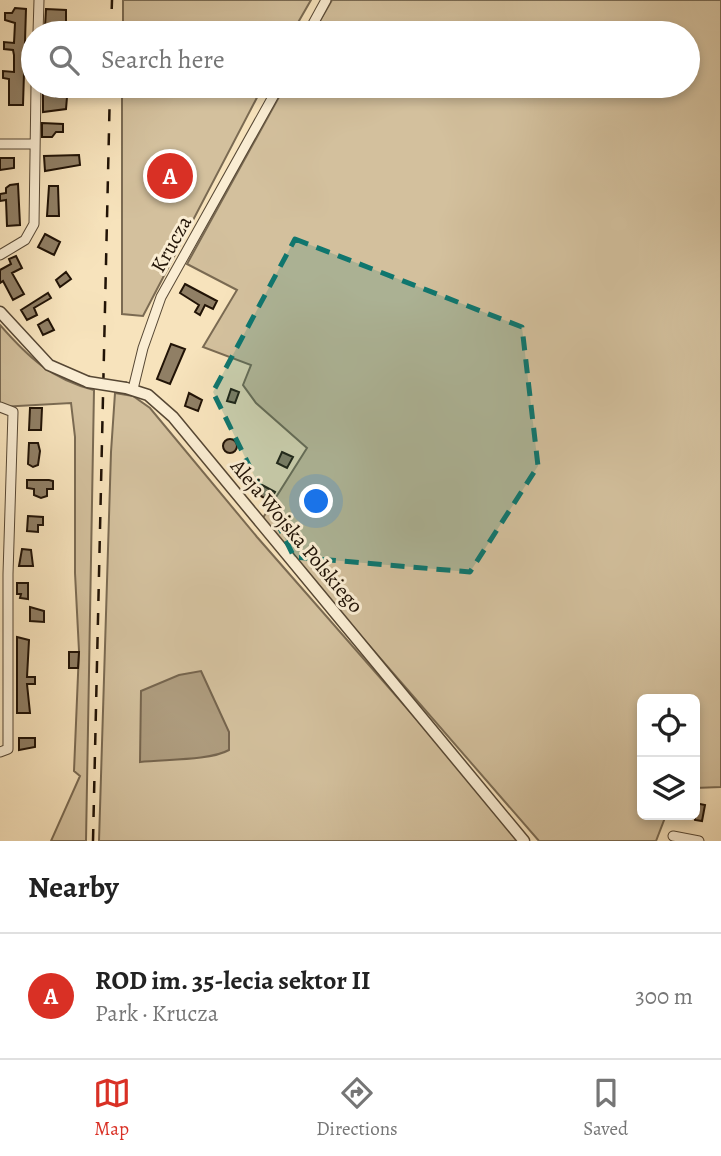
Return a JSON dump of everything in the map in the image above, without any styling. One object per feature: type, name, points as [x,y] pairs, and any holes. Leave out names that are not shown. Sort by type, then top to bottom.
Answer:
[{"type":"street","points":[[38,21],[39,0]]},
{"type":"street","points":[[315,21],[326,0]]},
{"type":"street","points":[[0,254],[25,240],[34,224],[36,98]]},
{"type":"street","name":"Krucza","points":[[130,388],[162,297],[272,98]]},
{"type":"street","points":[[0,144],[34,144]]},
{"type":"street","name":"Aleja Wojska Polskiego","points":[[0,312],[49,365],[88,382],[130,388],[148,395],[173,417],[524,841]]},
{"type":"street","points":[[0,407],[13,412],[4,574],[8,749],[0,752]]},
{"type":"street","points":[[673,836],[699,841]]},
{"type":"highlighted area","points":[[295,239],[522,327],[538,466],[470,572],[294,557],[213,392]]},
{"type":"shaded area","points":[[123,0],[311,0],[299,21],[123,21]]},
{"type":"shaded area","points":[[332,0],[721,0],[721,787],[700,788],[700,694],[637,694],[637,820],[664,820],[656,841],[539,841],[261,521],[307,448],[256,403],[243,385],[251,365],[203,347],[237,290],[187,264],[278,98],[700,98],[700,21],[320,21]]},
{"type":"shaded area","points":[[122,98],[257,98],[143,316],[122,314]]},
{"type":"shaded area","points":[[0,325],[41,365],[65,380],[94,390],[86,841],[51,841],[80,776],[74,771],[79,651],[75,573],[75,437],[71,403],[0,407]]},
{"type":"shaded area","points":[[115,393],[133,396],[150,408],[257,537],[523,841],[99,841]]},
{"type":"shaded area","points":[[201,671],[229,732],[229,750],[199,758],[140,762],[141,691],[179,675]]},
{"type":"building","points":[[15,8],[26,9],[26,21],[21,21],[23,105],[9,105],[9,79],[3,78],[3,71],[14,72],[13,50],[4,49],[4,42],[14,43],[15,23],[5,20],[5,13],[12,13]]},
{"type":"building","points":[[46,9],[66,10],[66,21],[45,21]]},
{"type":"building","points":[[43,98],[67,98],[66,109],[43,112]]},
{"type":"building","points":[[42,123],[63,124],[63,132],[56,132],[52,137],[42,137]]},
{"type":"building","points":[[79,155],[80,165],[45,171],[44,156]]},
{"type":"building","points":[[0,158],[14,158],[14,168],[0,170]]},
{"type":"building","points":[[18,184],[20,225],[7,226],[6,200],[0,201],[0,194],[6,193],[6,188],[10,185]]},
{"type":"building","points":[[49,186],[58,186],[59,216],[47,216]]},
{"type":"building","points":[[45,234],[60,242],[54,255],[38,247]]},
{"type":"building","points":[[16,256],[22,268],[12,273],[24,294],[13,300],[3,281],[0,283],[0,270],[11,264],[9,259]]},
{"type":"building","points":[[66,272],[71,279],[60,287],[56,280]]},
{"type":"building","points":[[185,284],[217,301],[213,309],[205,305],[200,315],[195,312],[199,305],[180,293]]},
{"type":"building","points":[[48,293],[51,298],[34,308],[37,315],[27,320],[21,310]]},
{"type":"building","points":[[48,319],[54,330],[43,335],[38,325]]},
{"type":"building","points":[[171,344],[185,349],[170,384],[157,379]]},
{"type":"building","points":[[231,389],[239,392],[235,403],[227,401]]},
{"type":"building","points":[[189,393],[202,400],[198,411],[185,406]]},
{"type":"building","points":[[30,408],[42,408],[41,430],[29,430]]},
{"type":"building","points":[[230,439],[235,441],[235,451],[230,453],[225,451],[223,446],[225,441]]},
{"type":"building","points":[[29,443],[38,443],[40,451],[38,465],[33,467],[28,464]]},
{"type":"building","points":[[282,452],[293,457],[287,468],[277,463]]},
{"type":"building","points":[[27,480],[53,481],[53,489],[47,489],[47,496],[41,498],[34,495],[34,489],[27,488]]},
{"type":"building","points":[[262,485],[275,492],[270,501],[257,494]]},
{"type":"building","points":[[28,516],[43,517],[43,525],[38,525],[38,532],[27,531]]},
{"type":"building","points":[[22,549],[31,550],[33,566],[19,566]]},
{"type":"building","points":[[17,583],[28,583],[28,599],[20,598],[21,594],[17,594]]},
{"type":"building","points":[[30,607],[44,611],[44,622],[30,621]]},
{"type":"building","points":[[17,637],[29,640],[27,677],[35,677],[35,684],[27,684],[30,713],[17,713]]},
{"type":"building","points":[[69,652],[79,652],[78,668],[69,668]]},
{"type":"building","points":[[19,738],[35,738],[35,747],[19,750]]},
{"type":"building","points":[[700,804],[705,805],[702,821],[695,820],[700,820]]},
{"type":"railway","points":[[111,21],[112,0]]},
{"type":"railway","points":[[93,841],[110,98]]},
{"type":"place","name":"ROD im. 35-lecia sektor II","points":[[170,176]]}]
